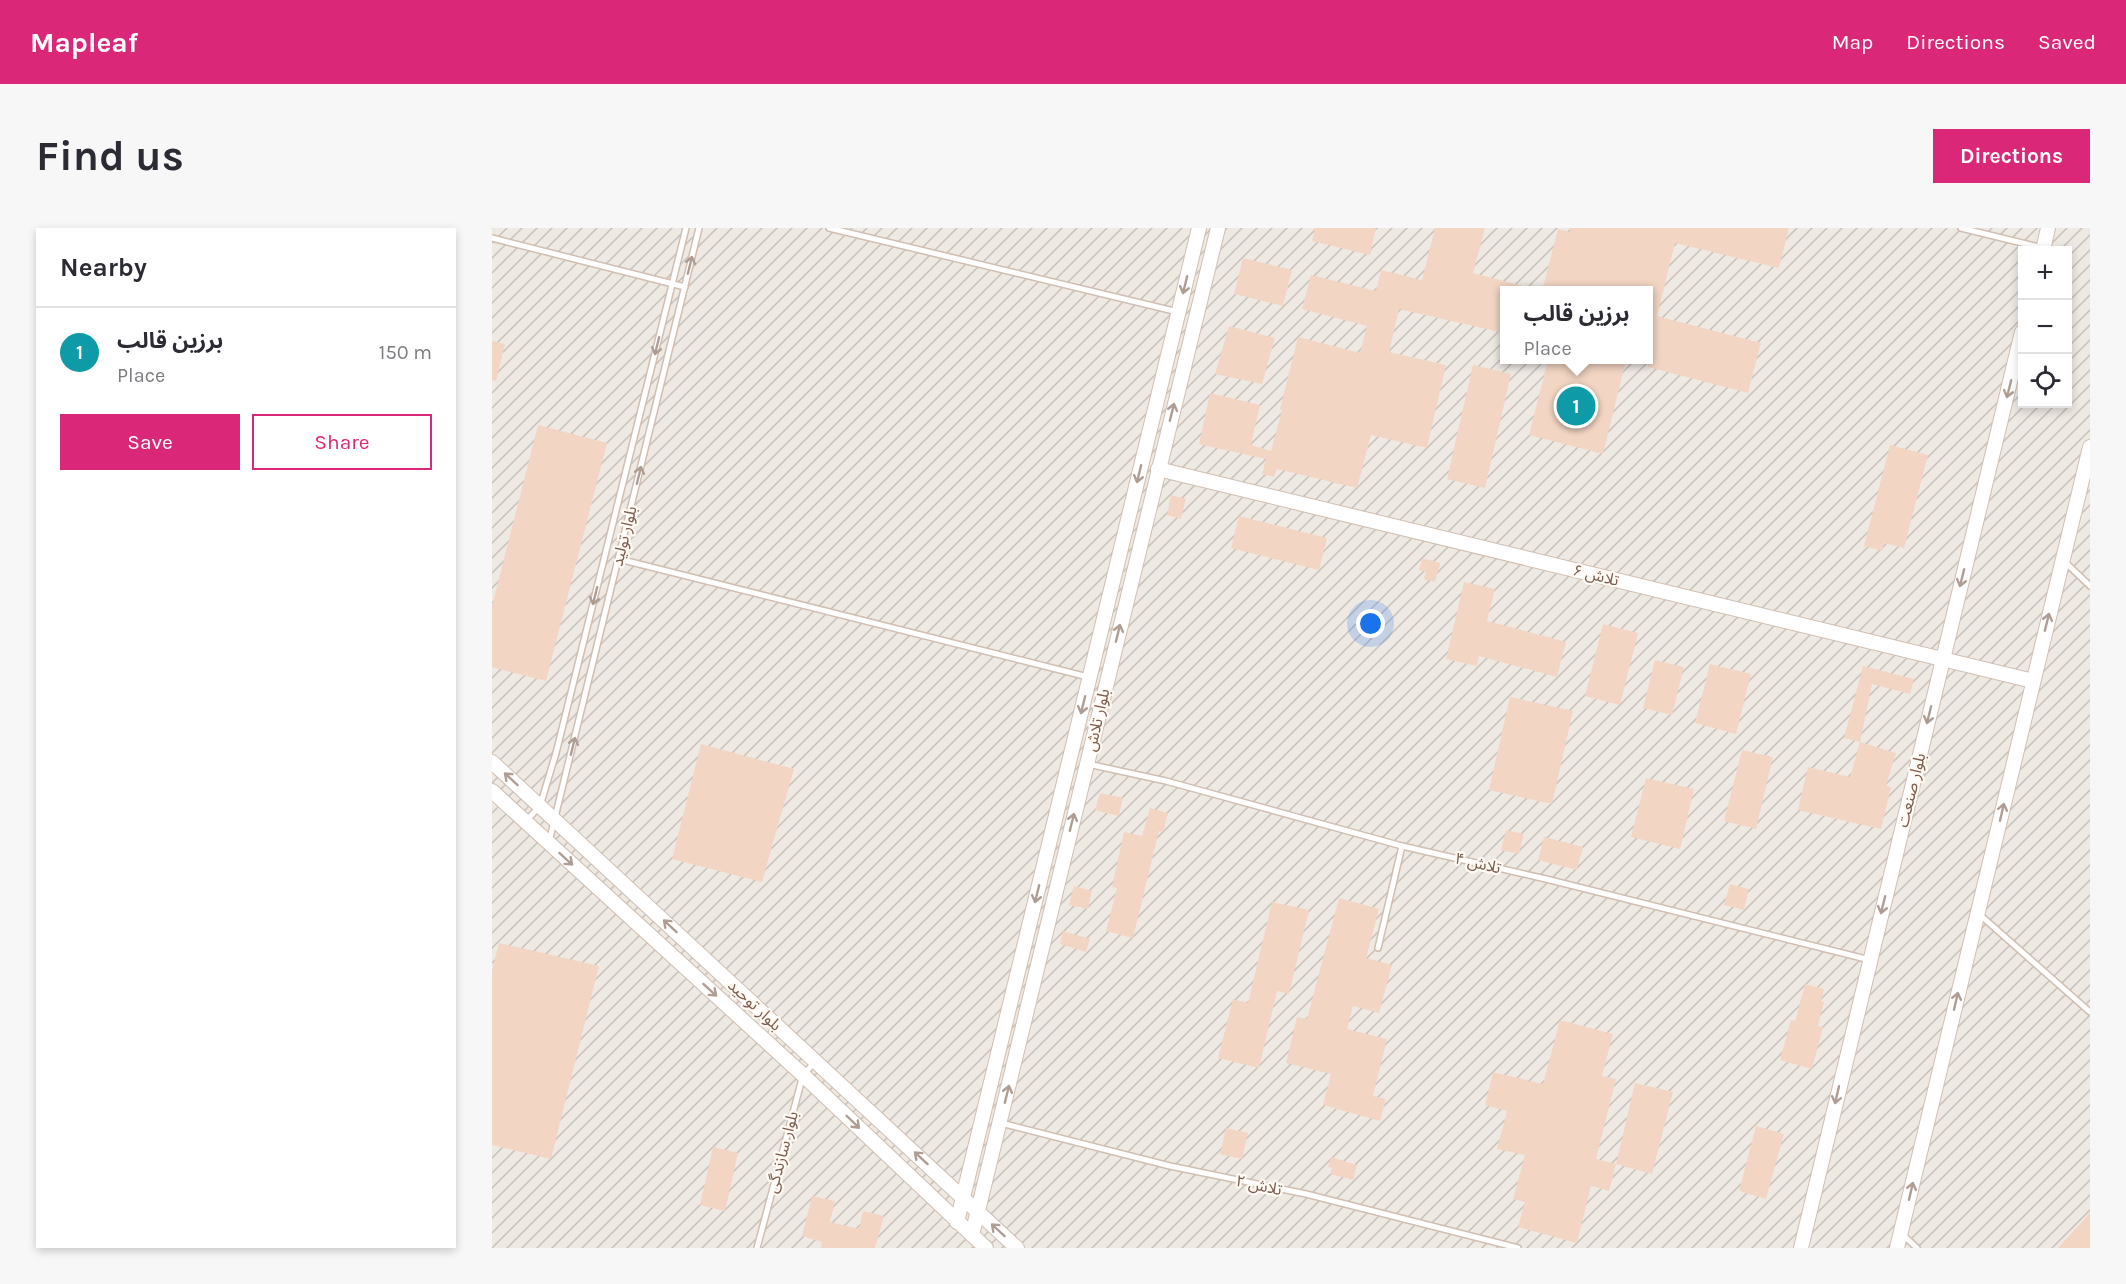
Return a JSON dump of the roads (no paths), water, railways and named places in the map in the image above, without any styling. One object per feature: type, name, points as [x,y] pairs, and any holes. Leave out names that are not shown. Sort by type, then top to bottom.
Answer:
[{"type":"street","name":"بلوار تلاش","points":[[957,1221],[1199,228]]},
{"type":"street","name":"بلوار تلاش","points":[[972,1235],[1218,228]]},
{"type":"street","points":[[2044,246],[2048,228]]},
{"type":"street","name":"بلوار صنعت","points":[[1801,1248],[2018,349]]},
{"type":"street","points":[[1897,1248],[2090,447]]},
{"type":"street","name":"تلاش ۶","points":[[1158,469],[2033,681]]},
{"type":"street","points":[[1090,677],[1106,681]]},
{"type":"street","points":[[1070,759],[1087,763]]},
{"type":"street","name":"بلوار توحید","points":[[492,762],[1017,1248]]},
{"type":"street","name":"بلوار توحید","points":[[492,790],[803,1075],[986,1248]]},
{"type":"street","points":[[970,1169],[987,1173]]},
{"type":"lane","name":"بلوار تولید","points":[[525,822],[540,806],[556,753],[686,228]]},
{"type":"lane","name":"بلوار تولید","points":[[549,843],[699,228]]},
{"type":"lane","points":[[830,228],[1179,312]]},
{"type":"lane","points":[[1961,228],[2031,246]]},
{"type":"lane","points":[[492,238],[685,288]]},
{"type":"lane","points":[[643,400],[657,403]]},
{"type":"lane","points":[[618,502],[632,506]]},
{"type":"lane","points":[[619,559],[1090,677]]},
{"type":"lane","points":[[2062,560],[2090,586]]},
{"type":"lane","points":[[587,627],[601,631]]},
{"type":"lane","name":"تلاش ۴","points":[[1087,763],[1166,781],[1402,846],[1870,960]]},
{"type":"lane","points":[[1378,948],[1402,846]]},
{"type":"lane","points":[[1978,912],[2090,1012]]},
{"type":"lane","name":"بلوار سازندگی","points":[[757,1248],[803,1075],[816,1061]]},
{"type":"lane","name":"تلاش ۲","points":[[1000,1122],[1170,1166],[1305,1194],[1518,1248]]},
{"type":"lane","points":[[1901,1233],[1917,1248]]},
{"type":"place","name":"برزین قالب","points":[[1576,406]]}]
